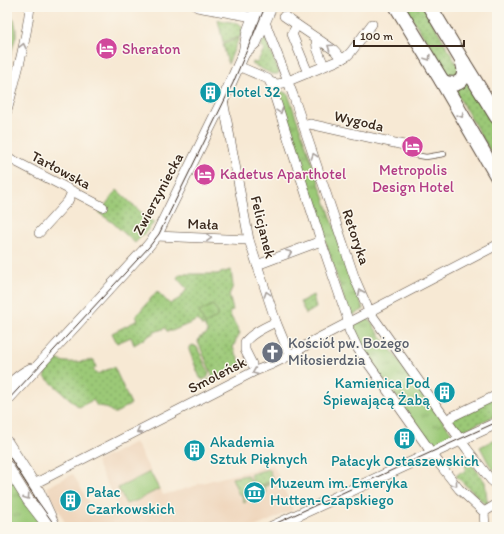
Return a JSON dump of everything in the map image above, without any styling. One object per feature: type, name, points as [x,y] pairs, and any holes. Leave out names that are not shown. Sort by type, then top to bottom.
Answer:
[{"type":"main road","points":[[397,7],[442,81],[495,174]]},
{"type":"main road","points":[[430,7],[497,117]]},
{"type":"main road","points":[[442,81],[449,84],[456,84],[462,80],[464,73],[463,62]]},
{"type":"main road","points":[[495,174],[493,162],[497,154]]},
{"type":"street","points":[[7,111],[17,72],[30,7]]},
{"type":"street","points":[[202,7],[258,16]]},
{"type":"street","name":"Zwierzyniecka","points":[[7,400],[156,236],[223,100],[244,53],[256,42],[258,16],[271,7]]},
{"type":"street","name":"Retoryka","points":[[258,16],[288,82],[355,279],[369,311],[461,440],[497,485]]},
{"type":"street","points":[[284,16],[334,50],[342,59]]},
{"type":"street","points":[[238,66],[270,82],[281,84],[288,82],[342,59],[351,52],[372,24]]},
{"type":"street","points":[[297,25],[292,34],[308,73]]},
{"type":"street","points":[[316,38],[317,48],[324,66]]},
{"type":"street","points":[[270,82],[347,317],[349,330],[358,349],[459,489],[484,512],[485,527]]},
{"type":"street","name":"Felicjanek","points":[[223,100],[249,240],[276,322],[290,356]]},
{"type":"street","name":"Wygoda","points":[[304,126],[310,124],[408,146]]},
{"type":"street","name":"Tarłowska","points":[[7,157],[103,207]]},
{"type":"street","points":[[39,233],[68,201],[72,192]]},
{"type":"street","name":"Mała","points":[[156,236],[249,240]]},
{"type":"street","points":[[257,265],[321,241]]},
{"type":"street","name":"Smoleńsk","points":[[34,484],[255,371],[290,356],[313,341],[497,245]]},
{"type":"street","points":[[252,364],[244,342],[249,337],[276,322]]},
{"type":"street","name":"Zwierzyniecka","points":[[7,386],[23,373],[39,365]]},
{"type":"street","points":[[447,419],[497,395]]},
{"type":"street","points":[[272,527],[497,423]]},
{"type":"street","points":[[7,442],[34,484],[55,527]]},
{"type":"street","points":[[7,466],[28,500],[49,527]]},
{"type":"street","points":[[484,512],[497,504]]},
{"type":"lane","points":[[258,16],[263,7]]},
{"type":"lane","points":[[408,146],[410,154],[426,157],[444,154]]},
{"type":"shaded area","points":[[135,442],[163,495],[273,464],[293,510],[255,527],[67,527],[47,487],[73,474],[96,516],[118,506],[96,462]]},
{"type":"green space","points":[[405,7],[424,7],[459,68],[457,77],[448,77]]},
{"type":"green space","points":[[7,14],[14,19],[16,36],[7,66]]},
{"type":"green space","points":[[218,20],[238,23],[242,26],[240,37],[223,42]]},
{"type":"green space","points":[[239,38],[228,64],[223,44]]},
{"type":"green space","points":[[264,39],[266,39],[279,72],[278,74],[272,74],[252,64],[253,62],[257,63],[264,49],[260,47]]},
{"type":"green space","points":[[468,79],[497,127],[497,147],[491,153],[454,89]]},
{"type":"green space","points":[[277,89],[288,94],[363,309],[353,315],[349,315]]},
{"type":"green space","points":[[117,190],[154,223],[135,243],[112,222],[99,213]]},
{"type":"green space","points":[[231,270],[233,286],[229,295],[233,310],[229,313],[240,333],[233,348],[243,367],[196,391],[196,387],[212,378],[198,342],[199,338],[208,333],[204,325],[202,326],[198,320],[172,331],[167,331],[165,328],[155,332],[134,345],[131,337],[117,343],[112,333],[138,320],[136,316],[157,291],[170,304],[180,298],[187,289],[177,278],[180,274],[217,274]]},
{"type":"green space","points":[[313,295],[316,308],[306,314],[300,302]]},
{"type":"green space","points":[[213,305],[218,313],[217,317],[205,324],[199,312]]},
{"type":"green space","points":[[366,319],[369,320],[451,432],[453,435],[452,438],[431,446],[368,358],[357,337],[354,326]]},
{"type":"green space","points":[[193,345],[197,347],[209,373],[208,377],[203,380],[200,378],[189,350],[189,347]]},
{"type":"green space","points":[[57,359],[64,362],[94,360],[96,368],[93,369],[97,374],[114,367],[131,404],[116,413],[105,407],[97,406],[93,400],[79,407],[45,377],[46,371]]},
{"type":"green space","points":[[497,395],[497,415],[460,432],[451,417]]},
{"type":"green space","points":[[497,438],[497,473],[489,464],[480,447]]},
{"type":"green space","points":[[464,459],[474,467],[485,482],[489,504],[483,502],[456,476],[461,472],[464,473],[466,466],[462,460]]},
{"type":"green space","points":[[7,469],[46,527],[7,527]]},
{"type":"green space","points":[[269,469],[274,480],[255,488],[250,475]]},
{"type":"green space","points":[[150,472],[159,489],[138,500],[126,504],[118,488]]},
{"type":"green space","points":[[247,475],[254,488],[239,495],[232,478]]},
{"type":"green space","points":[[274,481],[275,483],[264,487],[266,492],[252,498],[249,493],[243,496],[246,502],[244,503],[241,495]]},
{"type":"tram line","points":[[7,401],[149,247],[159,234],[233,83],[265,7]]},
{"type":"tram line","points":[[268,527],[497,422]]},
{"type":"tram line","points":[[7,453],[34,496],[56,527]]},
{"type":"place","name":"Sheraton","points":[[106,49]]},
{"type":"place","name":"Hotel 32","points":[[210,92]]},
{"type":"place","name":"Metropolis Design Hotel","points":[[413,147]]},
{"type":"place","name":"Kadetus Aparthotel","points":[[204,174]]},
{"type":"place","name":"Kościół pw. Bożego Miłosierdzia","points":[[272,352]]},
{"type":"place","name":"Kamienica Pod Śpiewającą Żabą","points":[[445,392]]},
{"type":"place","name":"Pałacyk Ostaszewskich","points":[[405,438]]},
{"type":"place","name":"Akademia Sztuk Pięknych","points":[[194,451]]},
{"type":"place","name":"Muzeum im. Emeryka Hutten-Czapskiego","points":[[254,492]]},
{"type":"place","name":"Pałac Czarkowskich","points":[[71,501]]}]
